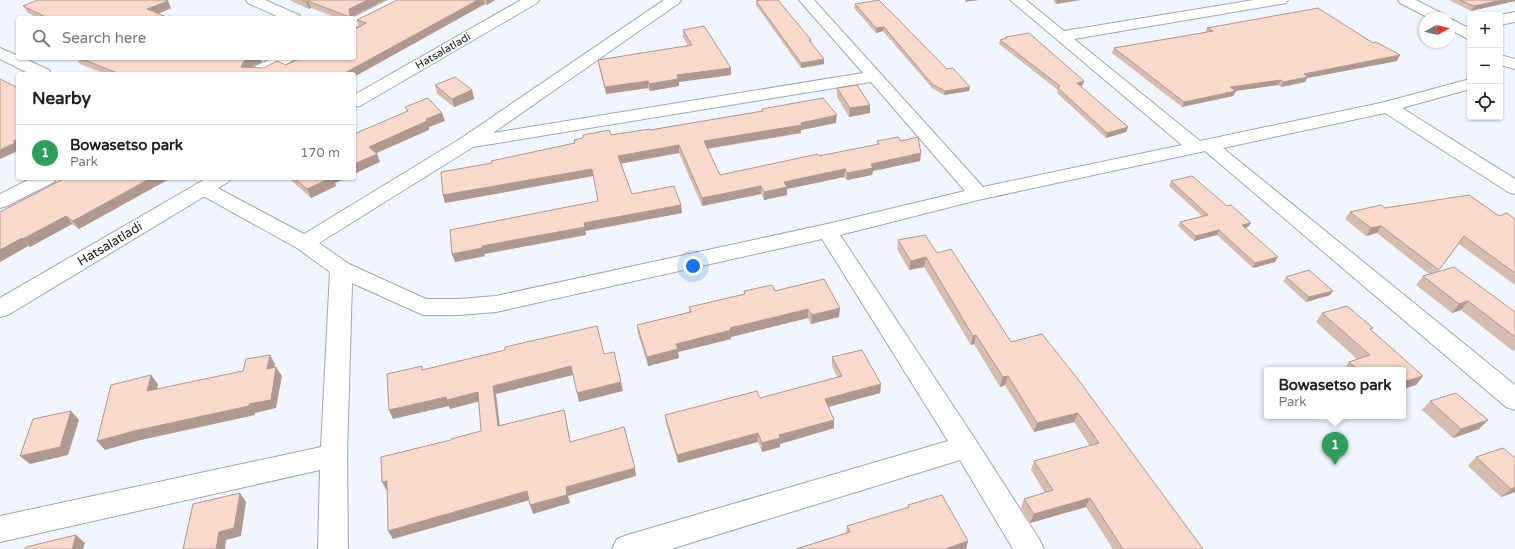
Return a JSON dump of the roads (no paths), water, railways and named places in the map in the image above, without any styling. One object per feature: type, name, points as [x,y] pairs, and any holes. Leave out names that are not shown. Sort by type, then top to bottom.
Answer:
[{"type":"street","points":[[253,0],[289,16]]},
{"type":"street","points":[[356,22],[399,0]]},
{"type":"street","name":"Hatsalatladi","points":[[356,101],[532,0]]},
{"type":"street","points":[[304,243],[467,143],[674,0]]},
{"type":"street","points":[[806,0],[875,76],[978,194]]},
{"type":"street","points":[[1017,0],[1203,147],[1515,400]]},
{"type":"street","points":[[1220,0],[1233,8]]},
{"type":"street","points":[[1061,36],[1281,0]]},
{"type":"street","points":[[1405,0],[1428,12]]},
{"type":"street","points":[[1503,19],[1515,17]]},
{"type":"street","points":[[0,53],[39,72]]},
{"type":"street","points":[[258,72],[282,60]]},
{"type":"street","points":[[1503,61],[1515,64]]},
{"type":"street","points":[[467,143],[875,76]]},
{"type":"street","points":[[203,188],[304,243],[341,269],[424,307],[459,307],[496,304],[827,231],[978,194],[1388,107],[1467,85]]},
{"type":"street","points":[[1388,107],[1515,188]]},
{"type":"street","points":[[0,202],[43,180]]},
{"type":"street","name":"Hatsalatladi","points":[[0,309],[217,180]]},
{"type":"street","points":[[827,231],[966,447],[1029,549]]},
{"type":"street","points":[[333,549],[334,456],[341,269]]},
{"type":"street","points":[[627,549],[966,447]]},
{"type":"street","points":[[0,529],[334,456]]},
{"type":"place","name":"Bowasetso park","points":[[1335,465]]}]
